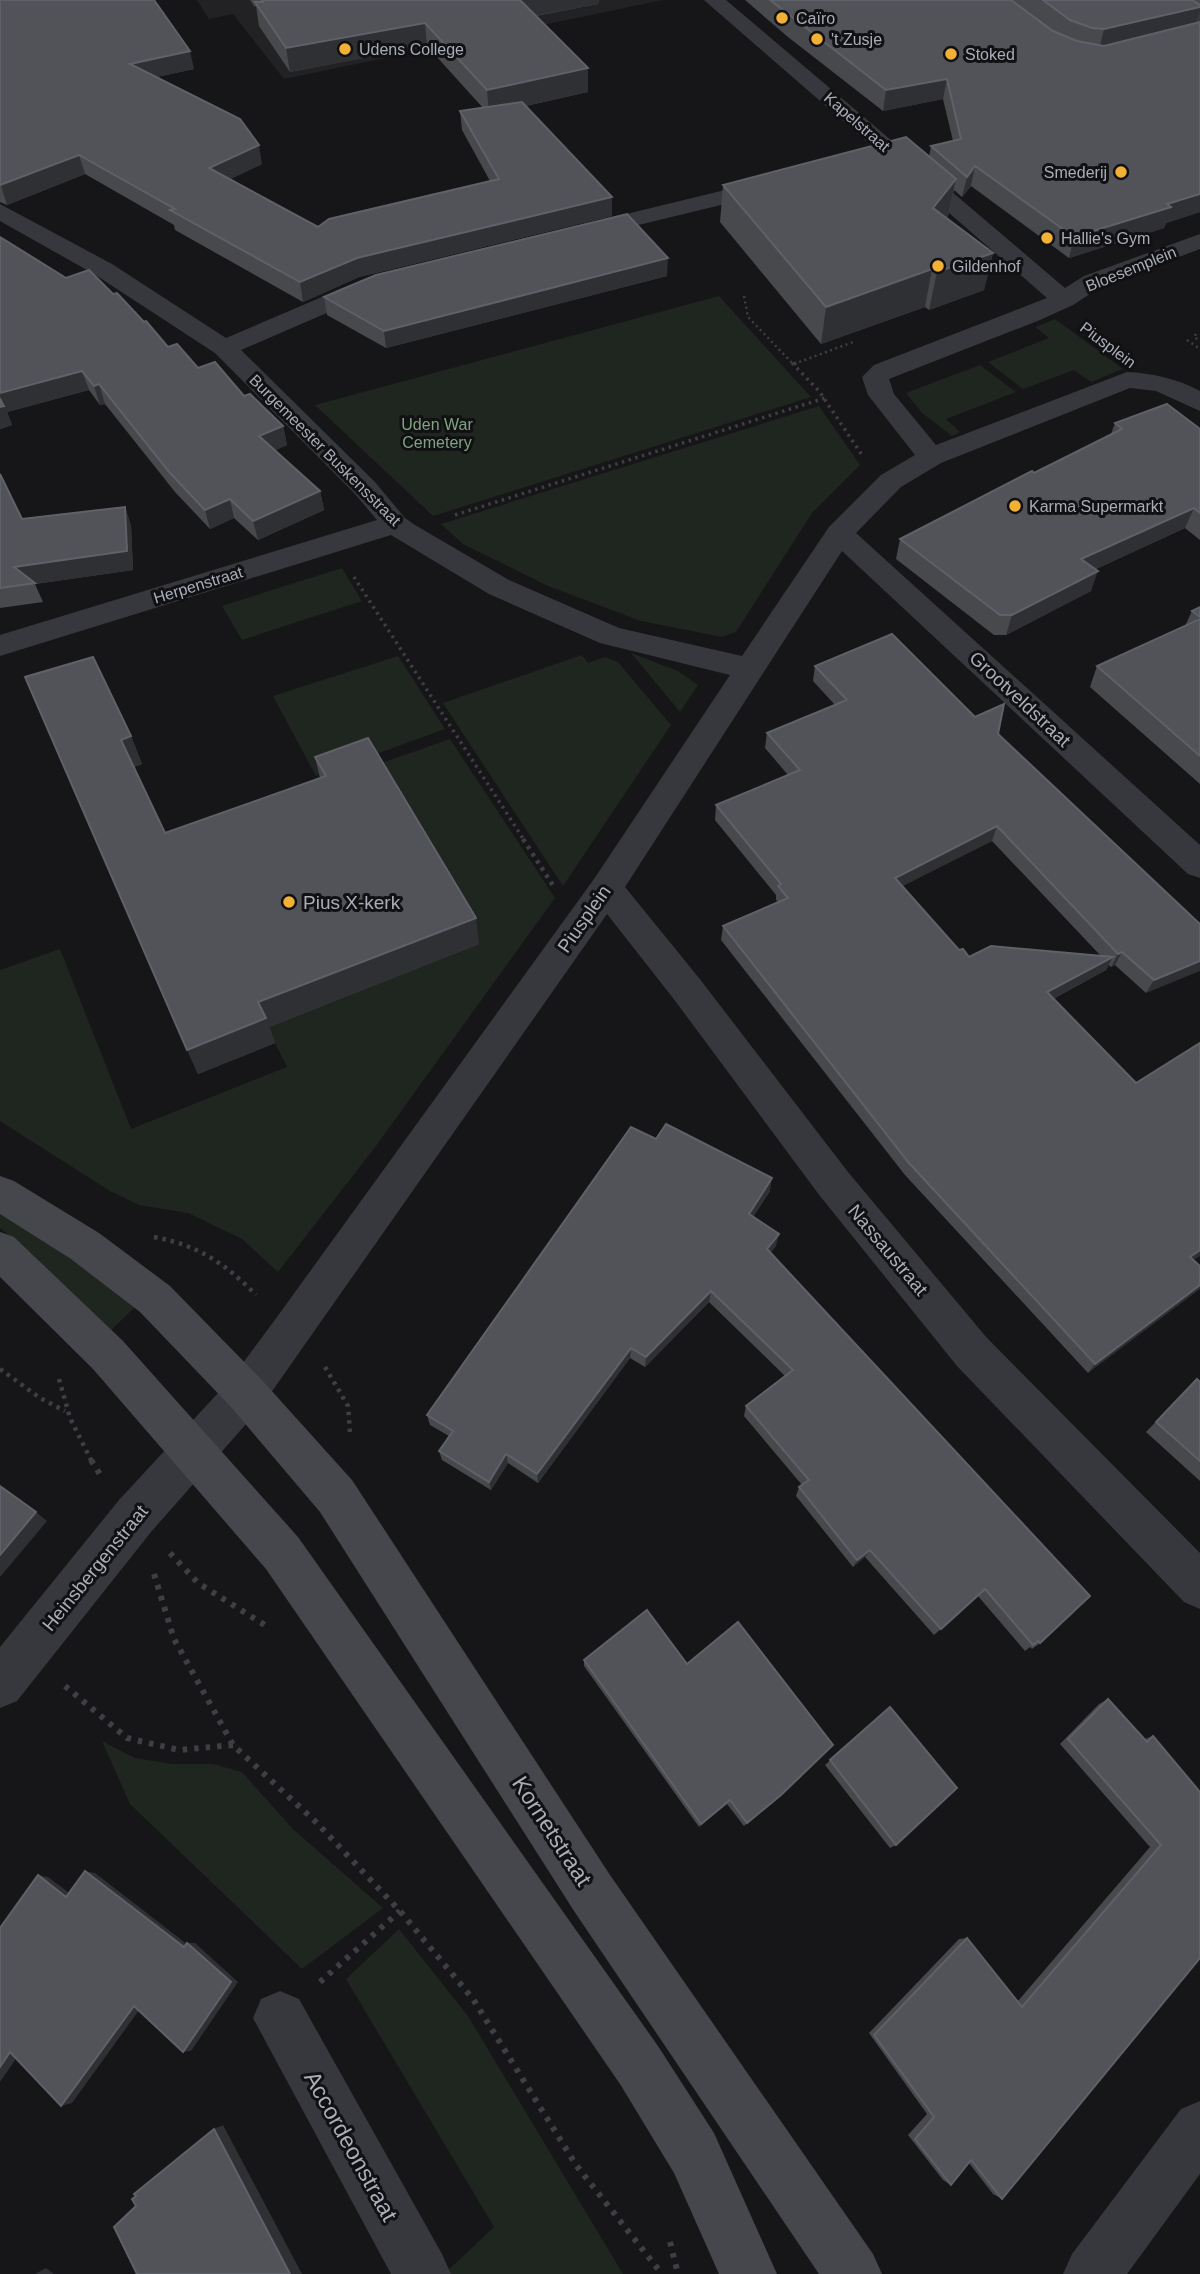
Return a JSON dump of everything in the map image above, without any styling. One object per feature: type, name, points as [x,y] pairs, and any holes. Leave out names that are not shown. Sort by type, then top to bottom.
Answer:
[{"type":"street","name":"Kapelstraat","points":[[714,0],[1064,300]]},
{"type":"street","points":[[1169,0],[1200,19]]},
{"type":"street","points":[[871,162],[897,156]]},
{"type":"street","points":[[557,238],[793,181]]},
{"type":"street","name":"Burgemeester Buskensstraat","points":[[0,211],[103,269],[224,348],[365,488],[400,528],[499,587],[611,636],[751,669]]},
{"type":"street","name":"Bloesemplein","points":[[1064,300],[1093,281],[1200,241]]},
{"type":"street","points":[[224,348],[369,285],[396,278]]},
{"type":"street","points":[[931,457],[881,395],[875,377],[883,370],[1064,300]]},
{"type":"street","name":"Piusplein","points":[[193,1454],[246,1392],[292,1331],[606,888],[839,533],[891,481],[931,457],[1127,380],[1147,380]]},
{"type":"street","points":[[1147,380],[1192,397],[1200,403]]},
{"type":"street","name":"Herpenstraat","points":[[0,646],[333,544],[400,528]]},
{"type":"street","name":"Grootveldstraat","points":[[839,533],[1200,865]]},
{"type":"street","name":"Nassaustraat","points":[[606,888],[686,988],[834,1184],[972,1352],[1200,1586]]},
{"type":"street","name":"Kornetstraat","points":[[0,1193],[85,1246],[155,1299],[246,1392],[336,1496],[592,1893],[853,2274]]},
{"type":"street","points":[[0,1250],[108,1355],[282,1553],[639,2066],[694,2153],[748,2274]]},
{"type":"street","name":"Heinsbergenstraat","points":[[13,1669],[135,1516],[193,1454]]},
{"type":"street","name":"Accordeonstraat","points":[[280,2018],[422,2274]]},
{"type":"street","points":[[1092,2274],[1200,2129]]},
{"type":"path","points":[[744,296],[748,317],[825,398],[868,466],[891,481]]},
{"type":"path","name":"Piusplein","points":[[1064,300],[1070,316],[1141,369],[1147,380]]},
{"type":"path","points":[[1200,341],[1195,335],[1187,340],[1200,349]]},
{"type":"path","points":[[400,528],[825,398]]},
{"type":"path","points":[[333,544],[579,925]]},
{"type":"path","points":[[0,1369],[40,1398],[66,1412],[78,1441],[100,1475],[135,1516],[174,1639],[233,1745],[317,1823],[400,1911],[473,1999],[576,2165],[662,2274]]},
{"type":"path","points":[[13,1669],[127,1738],[179,1750],[233,1745]]},
{"type":"path","points":[[280,2018],[400,1911]]},
{"type":"shaded area","name":"Udens College","points":[[197,0],[663,0],[284,79],[233,14],[209,19]]},
{"type":"green space","name":"Uden War Cemetery","points":[[719,296],[811,397],[433,516],[315,405]]},
{"type":"green space","points":[[1055,319],[1123,369],[1091,382],[1074,370],[1023,389],[988,362],[1049,338],[1035,327]]},
{"type":"green space","points":[[980,365],[1016,392],[946,419],[960,432],[952,436],[922,413],[906,393]]},
{"type":"green space","points":[[819,406],[860,465],[812,513],[736,632],[722,637],[641,621],[548,586],[463,544],[441,524]]},
{"type":"green space","points":[[342,568],[362,601],[242,640],[222,606]]},
{"type":"green space","points":[[631,653],[678,671],[698,685],[680,712]]},
{"type":"green space","points":[[582,655],[588,663],[605,657],[618,662],[671,725],[563,886],[443,703]]},
{"type":"green space","points":[[398,656],[445,729],[316,776],[273,696]]},
{"type":"green space","points":[[450,739],[555,898],[376,1146],[278,1272],[242,1239],[188,1213],[139,1205],[110,1191],[0,1121],[0,970],[60,949],[131,1129],[287,1067],[267,1027],[373,766]]},
{"type":"green space","points":[[0,1211],[136,1306],[109,1332],[34,1256],[0,1228]]},
{"type":"green space","points":[[102,1741],[135,1758],[172,1764],[213,1764],[242,1772],[293,1829],[383,1908],[302,1969],[130,1804]]},
{"type":"green space","points":[[399,1929],[468,2016],[623,2274],[444,2274],[494,2227],[346,1979]]},
{"type":"building","points":[[0,0],[154,0],[190,51],[130,64],[240,119],[259,145],[209,168],[318,227],[329,219],[499,179],[460,111],[522,102],[612,197],[357,258],[300,282],[170,210],[175,209],[79,155],[0,185]]},
{"type":"building","points":[[262,0],[520,0],[588,68],[487,90],[425,23],[286,48],[255,2],[263,2]]},
{"type":"building","points":[[770,0],[1011,0],[1053,31],[1077,41],[1104,46],[1200,22],[1200,194],[1167,204],[1171,207],[1074,237],[975,166],[967,177],[931,146],[961,139],[947,79],[886,90]]},
{"type":"building","points":[[1043,0],[1192,0],[1200,7],[1104,29],[1092,28],[1070,20]]},
{"type":"building","points":[[906,137],[956,179],[933,208],[993,253],[937,272],[932,269],[826,307],[723,185]]},
{"type":"building","points":[[627,214],[668,258],[384,331],[324,297],[376,275]]},
{"type":"building","points":[[0,237],[66,278],[89,270],[146,321],[168,347],[177,344],[198,368],[215,362],[244,396],[250,394],[283,426],[259,436],[320,491],[253,521],[230,499],[205,510],[170,473],[99,384],[94,386],[82,371],[0,393]]},
{"type":"building","points":[[1167,404],[1200,429],[1200,513],[1194,508],[1081,559],[1098,571],[1012,615],[1000,615],[900,539],[1032,471],[1034,473],[1122,429],[1115,423]]},
{"type":"building","points":[[0,474],[22,519],[125,507],[127,551],[14,567],[35,583],[0,588]]},
{"type":"building","points":[[1200,607],[1200,617],[1192,611]]},
{"type":"building","points":[[1200,619],[1200,756],[1097,666]]},
{"type":"building","points":[[892,634],[975,717],[1004,704],[998,734],[1200,924],[1200,961],[1154,980],[1122,952],[1118,954],[997,826],[895,878],[959,950],[963,949],[969,957],[991,946],[1113,957],[1047,992],[1136,1083],[1200,1043],[1200,1250],[1190,1257],[1200,1266],[1200,1285],[1095,1364],[909,1163],[723,926],[788,898],[778,886],[781,884],[716,805],[800,770],[767,733],[847,700],[815,666]]},
{"type":"building","name":"Pius X-kerk","points":[[93,657],[131,736],[121,740],[165,833],[326,776],[315,757],[368,738],[476,918],[258,1002],[266,1018],[187,1050],[25,677]]},
{"type":"building","points":[[666,1124],[772,1178],[749,1214],[779,1234],[767,1249],[1090,1596],[1040,1643],[1038,1641],[1033,1645],[985,1589],[941,1629],[870,1550],[857,1560],[799,1487],[809,1480],[746,1406],[793,1370],[711,1291],[646,1357],[631,1348],[537,1474],[506,1454],[489,1482],[439,1451],[453,1431],[427,1415],[631,1127],[656,1139]]},
{"type":"building","points":[[1197,1379],[1200,1382],[1200,1461],[1156,1422]]},
{"type":"building","points":[[0,1486],[36,1512],[0,1555]]},
{"type":"building","points":[[647,1610],[687,1664],[738,1622],[833,1745],[781,1795],[747,1823],[730,1800],[701,1824],[584,1660]]},
{"type":"building","points":[[1108,1699],[1147,1742],[1153,1736],[1200,1792],[1200,1958],[1002,2199],[971,2160],[951,2185],[915,2139],[934,2117],[874,2035],[967,1938],[1022,2007],[1161,1845],[1068,1739]]},
{"type":"building","points":[[890,1707],[957,1788],[896,1845],[830,1760]]},
{"type":"building","points":[[85,1871],[184,1947],[187,1943],[231,1982],[183,2052],[134,2006],[61,2106],[10,2052],[0,2067],[0,1928],[38,1875],[66,1897]]},
{"type":"building","points":[[214,2129],[290,2274],[137,2274],[114,2227],[136,2206],[132,2199],[136,2196],[134,2194]]},
{"type":"place","name":"Caïro","points":[[782,18]]},
{"type":"place","name":"'t Zusje","points":[[817,39]]},
{"type":"place","name":"Udens College","points":[[345,49]]},
{"type":"place","name":"Stoked","points":[[951,54]]},
{"type":"place","name":"Smederij","points":[[1121,172]]},
{"type":"place","name":"Hallie's Gym","points":[[1047,238]]},
{"type":"place","name":"Gildenhof","points":[[938,266]]},
{"type":"place","name":"Karma Supermarkt","points":[[1015,506]]},
{"type":"place","name":"Pius X-kerk","points":[[289,902]]}]
